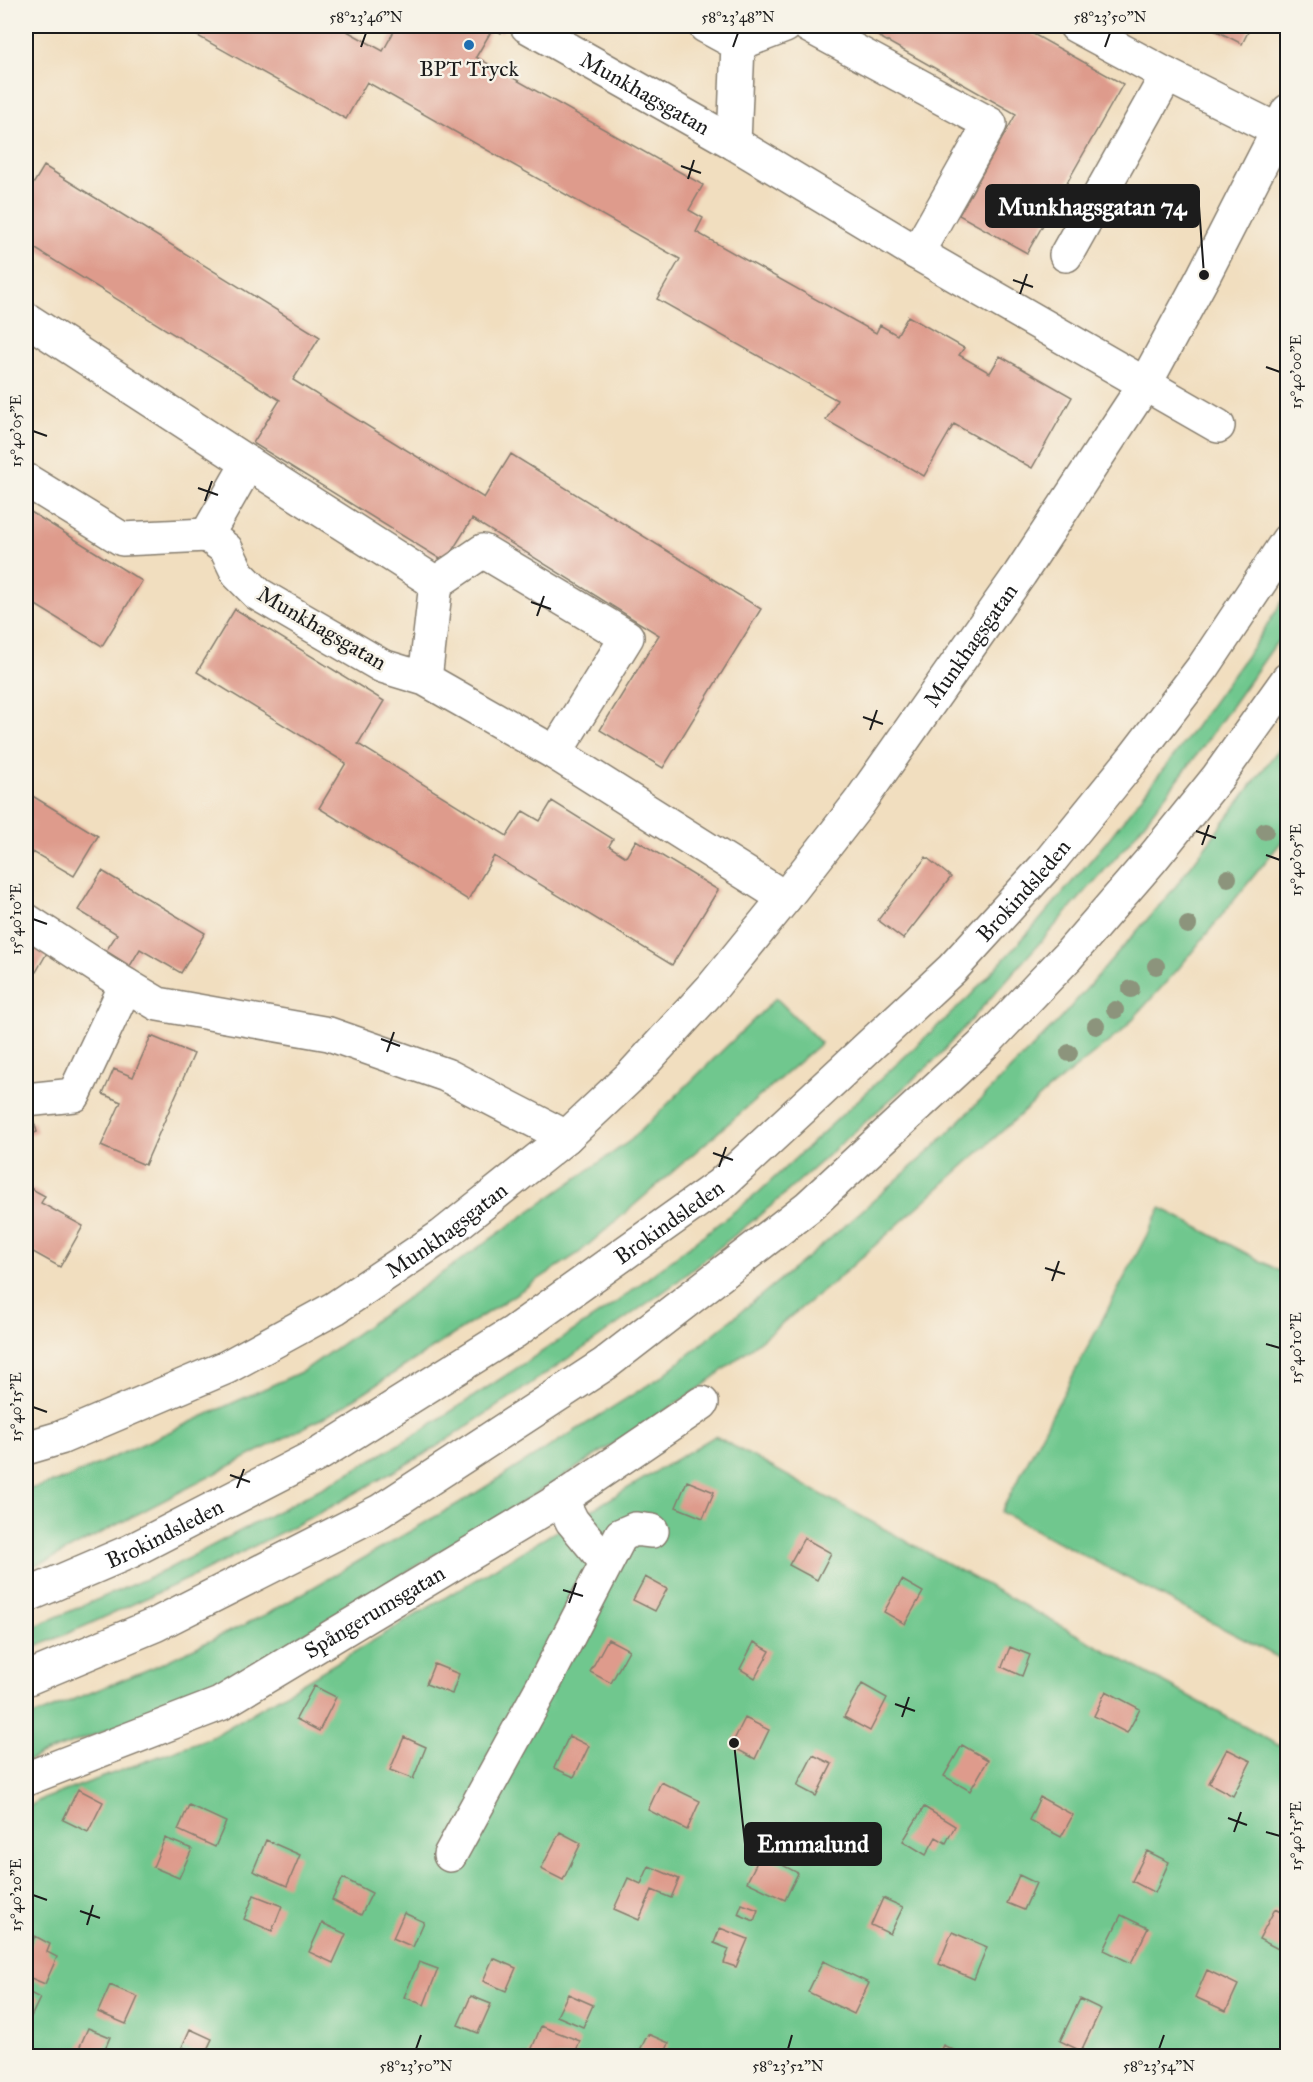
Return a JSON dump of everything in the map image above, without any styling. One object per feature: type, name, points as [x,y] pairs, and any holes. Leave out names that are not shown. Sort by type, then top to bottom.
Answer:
[{"type":"main road","name":"Munkhagsgatan","points":[[527,26],[734,143],[917,254],[1218,426]]},
{"type":"main road","points":[[705,26],[738,44],[785,26]]},
{"type":"main road","points":[[809,26],[990,124],[917,254]]},
{"type":"main road","points":[[1076,26],[1167,75],[1283,121]]},
{"type":"main road","name":"Munkhagsgatan","points":[[734,143],[738,44]]},
{"type":"main road","points":[[1066,255],[1167,75]]},
{"type":"main road","name":"Munkhagsgatan","points":[[26,1448],[60,1438],[227,1367],[335,1308],[442,1236],[566,1137],[634,1073],[711,989],[859,803],[1013,583],[1145,384],[1283,121]]},
{"type":"main road","points":[[26,320],[436,583]]},
{"type":"main road","points":[[26,480],[122,539],[207,535],[248,463]]},
{"type":"main road","name":"Munkhagsgatan","points":[[207,535],[226,549],[238,574],[258,594],[382,666],[424,680],[555,753],[785,898]]},
{"type":"main road","name":"Brokindsleden","points":[[26,1596],[131,1551],[321,1453],[514,1332],[720,1185],[952,969],[1046,866],[1204,666],[1287,540]]},
{"type":"main road","points":[[424,680],[436,583],[483,550],[627,638],[555,753]]},
{"type":"main road","points":[[26,1679],[154,1625],[380,1511],[605,1364],[808,1207],[982,1046],[1068,956],[1152,859],[1210,786],[1287,678]]},
{"type":"main road","points":[[26,920],[158,1004],[328,1034],[446,1075],[566,1137]]},
{"type":"main road","points":[[26,1100],[74,1095],[126,985]]},
{"type":"main road","name":"Spångerumsgatan","points":[[26,1779],[220,1704],[561,1499],[702,1403]]},
{"type":"main road","points":[[561,1499],[573,1521],[606,1562]]},
{"type":"main road","points":[[450,1855],[544,1684],[621,1535],[635,1529],[651,1531]]},
{"type":"green space","points":[[1287,594],[1287,628],[1199,752],[1127,845],[936,1059],[771,1206],[673,1285],[430,1451],[329,1508],[203,1572],[26,1651],[26,1630],[164,1571],[331,1483],[415,1435],[613,1305],[758,1193],[970,996],[1038,922],[1107,841],[1180,748],[1255,644]]},
{"type":"green space","points":[[1287,738],[1287,835],[1179,968],[1121,1032],[1048,1090],[834,1282],[699,1389],[553,1483],[220,1685],[170,1707],[26,1762],[26,1719],[154,1667],[269,1613],[471,1496],[661,1377],[825,1243],[933,1148],[1061,1018],[1172,891]]},
{"type":"green space","points":[[776,998],[821,1043],[579,1253],[334,1412],[49,1560],[26,1568],[26,1490],[68,1478],[303,1371],[631,1140]]},
{"type":"green space","points":[[1161,1208],[1287,1275],[1287,1662],[1001,1512]]},
{"type":"green space","points":[[715,1436],[1287,1750],[1287,2056],[26,2056],[26,1809],[38,1801],[214,1736]]},
{"type":"building","points":[[180,26],[338,26],[383,51],[397,26],[505,26],[501,33],[493,28],[476,57],[703,185],[689,210],[703,218],[696,232],[876,333],[880,325],[897,335],[908,316],[964,348],[959,355],[990,373],[1000,356],[1072,397],[1032,468],[954,424],[924,476],[826,420],[837,400],[657,299],[680,259],[367,82],[346,119]]},
{"type":"building","points":[[860,26],[1019,26],[1123,84],[1027,253],[959,215],[1016,114]]},
{"type":"building","points":[[1215,26],[1251,26],[1242,44],[1213,29]]},
{"type":"building","points":[[44,166],[320,337],[293,380],[484,498],[511,454],[761,609],[663,768],[600,730],[659,635],[472,519],[445,562],[253,443],[280,400],[26,243],[26,196]]},
{"type":"building","points":[[1288,345],[1288,360],[1282,357]]},
{"type":"building","points":[[26,509],[142,581],[102,646],[26,599]]},
{"type":"building","points":[[235,609],[384,701],[358,744],[507,836],[523,811],[540,821],[552,801],[613,839],[609,846],[626,857],[636,840],[718,890],[672,965],[494,856],[468,900],[319,808],[346,763],[197,672]]},
{"type":"building","points":[[26,792],[98,836],[74,876],[33,852],[26,864]]},
{"type":"building","points":[[926,857],[951,877],[903,939],[878,920]]},
{"type":"building","points":[[102,871],[205,933],[181,973],[140,949],[130,966],[106,951],[117,934],[78,910]]},
{"type":"building","points":[[26,939],[48,951],[36,972],[26,966]]},
{"type":"building","points":[[151,1036],[194,1054],[145,1165],[101,1146],[121,1102],[103,1094],[114,1069],[133,1077]]},
{"type":"building","points":[[34,1122],[37,1132],[26,1136],[26,1124]]},
{"type":"building","points":[[30,1188],[45,1196],[41,1203],[83,1226],[60,1267],[26,1248],[26,1196]]},
{"type":"building","points":[[687,1481],[714,1492],[703,1518],[676,1507]]},
{"type":"building","points":[[804,1538],[831,1553],[817,1580],[789,1565]]},
{"type":"building","points":[[645,1577],[667,1589],[655,1611],[633,1600]]},
{"type":"building","points":[[902,1580],[923,1592],[905,1624],[884,1612]]},
{"type":"building","points":[[608,1639],[629,1650],[611,1683],[590,1672]]},
{"type":"building","points":[[754,1642],[770,1651],[755,1678],[740,1669]]},
{"type":"building","points":[[1010,1647],[1030,1655],[1022,1676],[1002,1667]]},
{"type":"building","points":[[434,1664],[459,1674],[452,1694],[426,1684]]},
{"type":"building","points":[[862,1684],[887,1698],[870,1731],[844,1717]]},
{"type":"building","points":[[314,1686],[336,1697],[319,1731],[296,1719]]},
{"type":"building","points":[[1106,1691],[1140,1709],[1127,1733],[1094,1716]]},
{"type":"building","points":[[745,1718],[769,1730],[755,1759],[731,1746]]},
{"type":"building","points":[[569,1736],[589,1746],[574,1777],[554,1768]]},
{"type":"building","points":[[404,1737],[426,1747],[413,1779],[390,1770]]},
{"type":"building","points":[[962,1745],[988,1760],[970,1791],[944,1776]]},
{"type":"building","points":[[1227,1749],[1251,1761],[1233,1796],[1209,1783]]},
{"type":"building","points":[[813,1755],[832,1764],[816,1796],[797,1786]]},
{"type":"building","points":[[661,1782],[700,1801],[687,1830],[648,1810]]},
{"type":"building","points":[[78,1789],[103,1802],[88,1832],[63,1820]]},
{"type":"building","points":[[1040,1797],[1073,1815],[1061,1837],[1029,1820]]},
{"type":"building","points":[[189,1805],[226,1822],[215,1847],[178,1830]]},
{"type":"building","points":[[924,1807],[955,1826],[946,1843],[936,1837],[926,1855],[903,1841]]},
{"type":"building","points":[[560,1832],[581,1843],[563,1880],[541,1869]]},
{"type":"building","points":[[165,1838],[192,1849],[179,1878],[153,1867]]},
{"type":"building","points":[[266,1840],[300,1855],[287,1886],[253,1871]]},
{"type":"building","points":[[1147,1851],[1169,1862],[1155,1893],[1132,1881]]},
{"type":"building","points":[[761,1854],[798,1873],[785,1900],[747,1882]]},
{"type":"building","points":[[649,1866],[679,1879],[671,1898],[652,1890],[639,1920],[614,1909],[628,1878],[641,1884]]},
{"type":"building","points":[[1019,1875],[1036,1883],[1024,1910],[1007,1903]]},
{"type":"building","points":[[343,1878],[372,1893],[361,1915],[332,1900]]},
{"type":"building","points":[[254,1895],[282,1906],[272,1931],[244,1919]]},
{"type":"building","points":[[883,1898],[903,1907],[890,1934],[871,1925]]},
{"type":"building","points":[[742,1904],[758,1910],[754,1921],[738,1914]]},
{"type":"building","points":[[1275,1909],[1288,1916],[1288,1954],[1259,1939]]},
{"type":"building","points":[[404,1913],[424,1922],[413,1947],[393,1938]]},
{"type":"building","points":[[1121,1915],[1148,1928],[1131,1963],[1104,1950]]},
{"type":"building","points":[[322,1923],[346,1934],[333,1963],[309,1952]]},
{"type":"building","points":[[720,1928],[748,1939],[736,1967],[724,1963],[729,1949],[714,1943]]},
{"type":"building","points":[[952,1932],[987,1947],[974,1979],[939,1964]]},
{"type":"building","points":[[35,1936],[50,1944],[47,1952],[57,1957],[45,1984],[26,1976],[26,1943],[31,1945]]},
{"type":"building","points":[[493,1958],[516,1968],[506,1991],[483,1981]]},
{"type":"building","points":[[823,1961],[869,1983],[854,2014],[808,1992]]},
{"type":"building","points":[[419,1962],[438,1969],[424,2005],[404,1997]]},
{"type":"building","points":[[1207,1970],[1238,1985],[1226,2011],[1195,1997]]},
{"type":"building","points":[[110,1985],[138,1997],[126,2024],[98,2012]]},
{"type":"building","points":[[26,1991],[40,1998],[28,2023],[26,2022]]},
{"type":"building","points":[[568,1994],[593,2005],[583,2027],[557,2016]]},
{"type":"building","points":[[471,1996],[491,2004],[478,2033],[458,2025]]},
{"type":"building","points":[[1080,1999],[1101,2009],[1081,2051],[1060,2041]]},
{"type":"building","points":[[541,2026],[580,2041],[574,2056],[529,2056]]},
{"type":"building","points":[[88,2028],[110,2037],[102,2056],[83,2056],[77,2053]]},
{"type":"building","points":[[190,2029],[212,2039],[204,2056],[182,2047]]},
{"type":"building","points":[[648,2034],[669,2043],[664,2056],[637,2056]]},
{"type":"building","points":[[943,2045],[966,2056],[938,2056]]},
{"type":"building","points":[[1168,2051],[1179,2056],[1165,2056]]},
{"type":"place","name":"BPT Tryck","points":[[469,45]]},
{"type":"place","name":"Munkhagsgatan 74","points":[[1204,275]]},
{"type":"place","name":"Emmalund","points":[[734,1743]]}]
